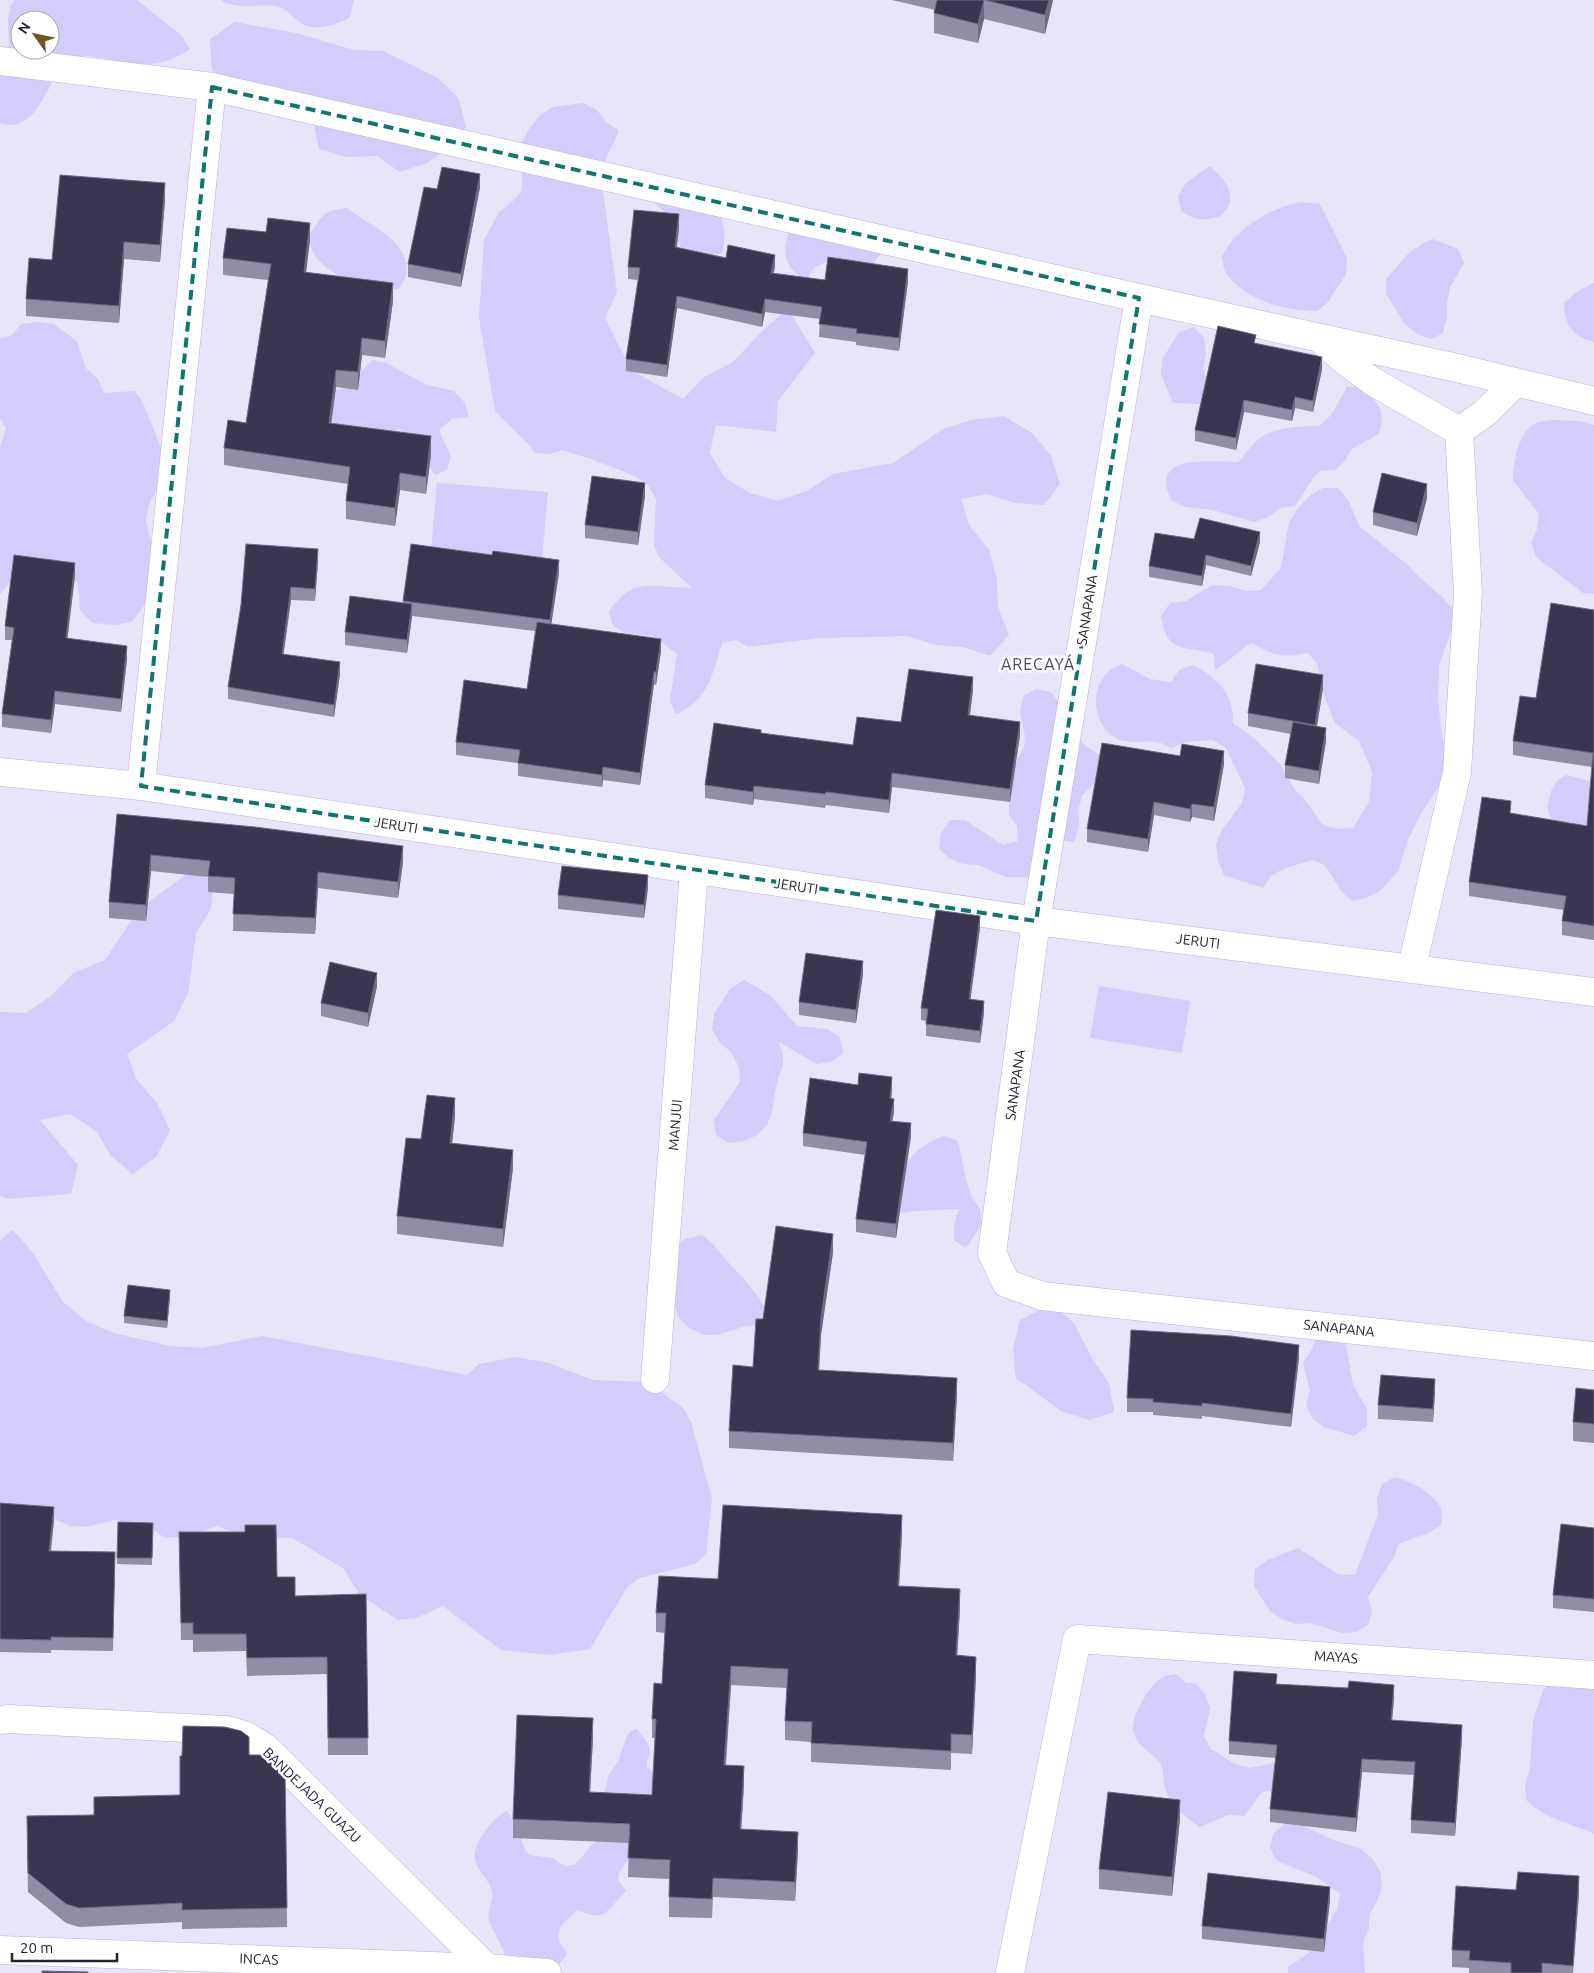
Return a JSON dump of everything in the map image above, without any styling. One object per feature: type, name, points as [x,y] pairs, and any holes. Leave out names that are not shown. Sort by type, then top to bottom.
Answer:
[{"type":"street","points":[[0,61],[212,86],[1594,401]]},
{"type":"street","points":[[141,786],[212,86]]},
{"type":"street","name":"SANAPANA","points":[[1139,298],[1036,921],[992,1253],[1006,1282],[1042,1296],[1594,1356]]},
{"type":"street","points":[[1318,337],[1346,362],[1372,381],[1459,431]]},
{"type":"street","points":[[1459,431],[1485,413],[1516,382]]},
{"type":"street","points":[[1412,967],[1457,772],[1468,593],[1459,431]]},
{"type":"street","name":"JERUTI","points":[[0,772],[141,786],[1036,921],[1412,967],[1486,979],[1594,992]]},
{"type":"street","name":"MANJUI","points":[[655,1379],[694,870]]},
{"type":"street","name":"MAYAS","points":[[1010,1973],[1077,1639],[1594,1675]]},
{"type":"street","name":"BANDEJADA GUAZU","points":[[0,1720],[226,1730],[247,1736],[266,1748],[487,1968]]},
{"type":"street","name":"INCAS","points":[[0,1950],[487,1968],[547,1973]]},
{"type":"highlighted area","points":[[212,87],[1139,298],[1036,921],[141,786]]},
{"type":"shaded area","points":[[15,0],[137,0],[181,35],[190,49],[168,60],[147,64],[136,64],[89,56],[75,58],[65,65],[57,75],[35,112],[26,120],[14,124],[0,123],[0,63],[9,49],[8,19],[11,5]]},
{"type":"shaded area","points":[[221,0],[354,0],[349,18],[323,27],[312,27],[303,25],[282,8],[267,5],[235,5]]},
{"type":"shaded area","points":[[235,22],[296,33],[354,50],[383,51],[438,78],[459,99],[466,127],[449,148],[427,163],[400,172],[377,156],[346,157],[319,149],[313,121],[259,100],[212,70],[210,39]]},
{"type":"shaded area","points":[[583,103],[597,110],[606,122],[619,131],[600,171],[617,292],[605,318],[631,370],[683,399],[704,377],[733,362],[765,328],[788,309],[815,353],[778,401],[776,432],[716,425],[710,453],[725,478],[750,493],[778,501],[807,491],[833,474],[893,463],[943,429],[971,420],[1004,416],[1032,433],[1051,456],[1060,484],[1044,505],[1015,503],[987,494],[961,499],[969,525],[989,550],[997,579],[998,607],[1009,635],[990,656],[963,647],[936,645],[908,636],[820,638],[748,647],[736,640],[722,643],[708,685],[695,702],[676,714],[670,701],[677,654],[653,636],[626,633],[613,626],[609,612],[618,600],[636,588],[656,586],[692,588],[660,558],[654,545],[656,499],[648,485],[635,476],[594,460],[562,450],[549,454],[535,453],[526,441],[495,411],[479,318],[484,240],[499,212],[513,201],[522,190],[522,142],[540,115],[553,107]]},
{"type":"shaded area","points":[[1210,166],[1221,177],[1229,190],[1230,201],[1228,207],[1221,216],[1209,219],[1191,217],[1181,211],[1178,196],[1186,183]]},
{"type":"shaded area","points":[[642,193],[718,209],[724,231],[722,253],[694,258],[682,252],[669,218]]},
{"type":"shaded area","points":[[1301,202],[1320,204],[1347,258],[1346,274],[1328,302],[1317,311],[1279,306],[1253,296],[1232,281],[1225,271],[1223,264],[1222,256],[1228,246],[1245,228],[1277,209]]},
{"type":"shaded area","points":[[347,208],[387,235],[402,252],[406,263],[406,275],[398,289],[375,288],[350,281],[327,268],[318,260],[310,244],[310,234],[321,218],[328,212]]},
{"type":"shaded area","points":[[789,231],[878,240],[880,255],[871,266],[829,261],[815,267],[806,280],[789,265],[786,246]]},
{"type":"shaded area","points":[[1433,239],[1458,249],[1464,263],[1450,287],[1447,317],[1443,333],[1431,339],[1417,334],[1405,324],[1386,294],[1386,279],[1407,255],[1420,245]]},
{"type":"shaded area","points":[[1594,283],[1594,342],[1575,333],[1571,328],[1564,310],[1564,303],[1575,293]]},
{"type":"shaded area","points":[[37,322],[53,324],[77,341],[86,368],[98,379],[104,393],[135,391],[143,403],[162,450],[163,477],[149,505],[146,520],[153,552],[149,597],[133,621],[116,625],[92,623],[80,610],[78,584],[71,575],[15,576],[0,594],[0,446],[6,429],[0,419],[0,339],[12,335],[21,324]]},
{"type":"shaded area","points":[[1194,327],[1204,338],[1206,353],[1203,369],[1213,396],[1201,404],[1173,403],[1161,374],[1163,358],[1179,332]]},
{"type":"shaded area","points":[[302,355],[325,388],[340,390],[355,384],[362,370],[372,360],[386,363],[427,385],[454,391],[464,402],[469,417],[452,419],[439,430],[451,457],[447,470],[435,475],[409,438],[399,428],[387,436],[339,448]]},
{"type":"shaded area","points":[[1347,387],[1361,387],[1379,407],[1382,418],[1379,434],[1353,448],[1335,470],[1320,471],[1295,506],[1281,508],[1268,517],[1254,522],[1213,510],[1186,507],[1172,501],[1167,486],[1168,475],[1175,468],[1198,462],[1238,462],[1257,440],[1267,434],[1289,428],[1319,426],[1331,415]]},
{"type":"shaded area","points":[[1551,420],[1580,421],[1594,425],[1594,594],[1583,593],[1536,557],[1531,543],[1537,529],[1539,514],[1513,480],[1518,447],[1526,431],[1538,422]]},
{"type":"shaded area","points":[[437,483],[548,492],[542,560],[431,550]]},
{"type":"shaded area","points":[[1323,488],[1338,488],[1348,500],[1360,527],[1408,565],[1441,596],[1452,608],[1455,622],[1439,664],[1438,697],[1447,762],[1445,777],[1420,815],[1407,842],[1399,870],[1380,891],[1366,898],[1352,901],[1341,891],[1325,865],[1312,860],[1283,869],[1271,876],[1263,888],[1224,875],[1218,861],[1216,844],[1222,830],[1242,803],[1245,788],[1226,748],[1213,740],[1185,742],[1171,748],[1157,742],[1124,741],[1114,737],[1107,731],[1101,723],[1096,705],[1096,696],[1103,678],[1110,670],[1122,664],[1150,679],[1171,682],[1179,670],[1193,665],[1210,675],[1222,688],[1231,703],[1233,723],[1256,740],[1280,764],[1295,790],[1305,800],[1322,824],[1336,829],[1353,828],[1369,802],[1372,772],[1359,741],[1335,723],[1324,696],[1317,664],[1308,653],[1279,655],[1266,651],[1252,643],[1215,670],[1214,654],[1172,643],[1164,628],[1161,616],[1170,603],[1186,601],[1212,585],[1230,586],[1246,591],[1261,590],[1281,568],[1289,522],[1309,496]]},
{"type":"shaded area","points":[[1036,689],[1051,692],[1068,715],[1080,741],[1104,759],[1103,774],[1082,796],[1078,811],[1079,826],[1074,842],[1045,838],[1034,878],[1006,877],[978,865],[964,864],[949,858],[939,849],[941,833],[950,820],[965,820],[1003,845],[1018,841],[1017,826],[1009,815],[1009,800],[1005,785],[1026,742],[1020,711],[1023,696]]},
{"type":"shaded area","points":[[1566,775],[1589,781],[1594,787],[1594,858],[1568,836],[1550,817],[1548,803],[1552,789]]},
{"type":"shaded area","points":[[191,871],[214,881],[211,909],[196,933],[188,994],[174,1021],[127,1054],[137,1080],[157,1103],[170,1130],[156,1157],[133,1174],[111,1156],[96,1131],[70,1114],[40,1120],[78,1165],[71,1194],[8,1199],[0,1196],[0,1012],[26,1013],[54,994],[73,973],[105,960],[139,909]]},
{"type":"shaded area","points":[[744,980],[771,996],[797,1026],[827,1029],[839,1037],[844,1053],[831,1062],[817,1064],[779,1042],[783,1055],[782,1068],[777,1082],[772,1112],[767,1125],[757,1135],[744,1141],[729,1143],[716,1135],[714,1120],[740,1082],[739,1067],[731,1052],[719,1042],[712,1029],[714,1014],[730,989]]},
{"type":"shaded area","points":[[1099,986],[1190,1001],[1182,1053],[1090,1038]]},
{"type":"shaded area","points":[[944,1136],[958,1141],[967,1184],[972,1198],[980,1209],[982,1224],[966,1248],[954,1240],[954,1224],[959,1209],[901,1213],[886,1209],[893,1172],[905,1166],[916,1152],[923,1147]]},
{"type":"shaded area","points":[[13,1230],[32,1252],[63,1302],[86,1321],[114,1333],[170,1346],[202,1348],[262,1336],[467,1375],[479,1364],[515,1357],[549,1363],[593,1380],[648,1382],[684,1409],[691,1422],[712,1498],[706,1554],[695,1564],[640,1578],[628,1586],[590,1649],[549,1655],[501,1650],[443,1606],[416,1618],[398,1620],[360,1595],[343,1568],[292,1538],[245,1537],[217,1526],[189,1536],[165,1538],[148,1526],[115,1520],[86,1527],[70,1526],[30,1509],[0,1512],[0,1240]]},
{"type":"shaded area","points":[[702,1235],[759,1298],[767,1313],[761,1325],[746,1326],[717,1335],[703,1335],[689,1328],[678,1317],[674,1301],[672,1248],[685,1239]]},
{"type":"shaded area","points":[[1052,1304],[1074,1323],[1093,1360],[1109,1383],[1114,1412],[1089,1420],[1061,1411],[1016,1378],[1013,1349],[1020,1320]]},
{"type":"shaded area","points":[[1317,1336],[1345,1340],[1353,1384],[1367,1410],[1367,1426],[1354,1436],[1324,1427],[1312,1418],[1306,1405],[1310,1391],[1303,1363],[1312,1349]]},
{"type":"shaded area","points":[[1395,1477],[1415,1485],[1428,1493],[1438,1503],[1442,1511],[1441,1525],[1428,1533],[1398,1544],[1394,1557],[1368,1597],[1372,1611],[1368,1625],[1356,1632],[1342,1633],[1311,1623],[1296,1624],[1282,1619],[1270,1611],[1254,1586],[1255,1569],[1268,1560],[1298,1548],[1338,1574],[1355,1575],[1378,1514],[1377,1499],[1382,1484]]},
{"type":"shaded area","points":[[1594,1670],[1594,1834],[1549,1816],[1535,1808],[1526,1800],[1525,1784],[1530,1768],[1533,1720],[1543,1690],[1554,1678]]},
{"type":"shaded area","points":[[1176,1674],[1186,1683],[1195,1683],[1205,1694],[1210,1708],[1204,1736],[1211,1749],[1235,1764],[1249,1768],[1279,1762],[1293,1787],[1262,1792],[1244,1816],[1228,1815],[1200,1827],[1177,1809],[1166,1792],[1161,1765],[1140,1744],[1133,1728],[1141,1704],[1151,1688],[1162,1677]]},
{"type":"shaded area","points":[[637,1729],[646,1741],[650,1751],[647,1767],[661,1778],[631,1855],[619,1873],[618,1880],[626,1891],[605,1913],[594,1915],[577,1910],[561,1927],[558,1936],[560,1944],[567,1954],[553,1972],[506,1960],[503,1949],[488,1918],[492,1891],[475,1860],[476,1847],[480,1839],[490,1825],[507,1811],[518,1828],[525,1850],[530,1855],[552,1858],[565,1866],[573,1865],[580,1860],[590,1846],[603,1837],[605,1790],[609,1775],[618,1761],[629,1732]]},
{"type":"shaded area","points":[[1285,1823],[1300,1824],[1331,1839],[1361,1849],[1372,1858],[1380,1871],[1382,1887],[1370,1914],[1369,1929],[1363,1942],[1365,1973],[1288,1973],[1288,1967],[1313,1950],[1337,1909],[1340,1894],[1317,1877],[1277,1861],[1270,1848],[1273,1834]]},
{"type":"building","points":[[937,0],[984,0],[978,24],[934,13]]},
{"type":"building","points":[[985,0],[1049,0],[1045,15]]},
{"type":"building","points":[[442,167],[480,174],[461,274],[408,264],[424,187],[437,189]]},
{"type":"building","points":[[60,175],[165,183],[160,245],[124,242],[119,306],[26,299],[29,258],[52,260]]},
{"type":"building","points":[[634,210],[679,214],[675,247],[726,258],[728,245],[775,255],[771,273],[825,280],[828,257],[908,269],[899,338],[856,333],[857,329],[819,324],[822,307],[765,299],[762,314],[677,296],[667,365],[626,359],[640,268],[628,267]]},
{"type":"building","points":[[268,218],[310,223],[304,272],[393,283],[385,341],[362,338],[358,372],[336,370],[329,423],[431,436],[426,477],[400,473],[395,508],[346,501],[350,467],[224,448],[228,420],[246,423],[271,264],[223,258],[227,228],[266,232]]},
{"type":"building","points":[[1218,326],[1256,335],[1254,343],[1322,357],[1313,401],[1295,397],[1292,410],[1244,400],[1236,438],[1195,430]]},
{"type":"building","points":[[1382,473],[1427,484],[1417,523],[1373,512]]},
{"type":"building","points":[[592,476],[645,483],[638,532],[585,525]]},
{"type":"building","points":[[1200,518],[1260,532],[1251,566],[1206,555],[1202,576],[1149,566],[1155,533],[1194,539]]},
{"type":"building","points":[[246,544],[318,549],[315,589],[291,587],[282,654],[340,662],[334,705],[228,687],[241,605]]},
{"type":"building","points":[[411,544],[492,555],[493,551],[559,560],[550,620],[403,601]]},
{"type":"building","points":[[14,555],[75,563],[66,638],[127,646],[121,699],[55,691],[51,720],[2,714],[14,628],[5,626]]},
{"type":"building","points":[[350,596],[412,604],[407,640],[345,632]]},
{"type":"building","points":[[1551,603],[1594,610],[1594,926],[1562,921],[1566,896],[1469,882],[1482,797],[1511,801],[1510,813],[1587,826],[1593,753],[1513,741],[1520,696],[1536,698]]},
{"type":"building","points":[[537,622],[661,639],[656,672],[654,672],[640,773],[603,767],[602,775],[518,763],[520,750],[456,742],[464,680],[527,689]]},
{"type":"building","points":[[1256,664],[1323,675],[1315,725],[1248,713]]},
{"type":"building","points":[[909,669],[973,677],[968,715],[1020,722],[1010,789],[892,773],[889,800],[754,786],[753,792],[705,785],[714,723],[761,730],[761,733],[853,745],[857,717],[901,722]]},
{"type":"building","points":[[1293,722],[1326,728],[1319,771],[1285,765]]},
{"type":"building","points":[[1102,743],[1180,756],[1182,744],[1224,751],[1214,807],[1192,804],[1190,809],[1154,802],[1148,839],[1087,829]]},
{"type":"building","points":[[117,814],[255,827],[403,846],[398,882],[318,872],[315,918],[233,914],[235,878],[208,876],[210,861],[151,855],[146,905],[109,902]]},
{"type":"building","points":[[562,866],[648,875],[644,905],[558,895]]},
{"type":"building","points":[[936,910],[980,916],[969,999],[984,1001],[980,1031],[926,1024],[928,1009],[921,1008]]},
{"type":"building","points":[[806,953],[863,961],[856,1010],[799,1002]]},
{"type":"building","points":[[330,962],[377,973],[368,1013],[321,1003]]},
{"type":"building","points":[[859,1073],[892,1077],[890,1098],[894,1099],[890,1121],[911,1123],[896,1224],[856,1219],[867,1142],[803,1133],[810,1078],[858,1085]]},
{"type":"building","points":[[427,1095],[455,1098],[450,1143],[513,1150],[503,1229],[397,1216],[406,1138],[421,1139]]},
{"type":"building","points":[[776,1226],[833,1234],[821,1317],[818,1370],[957,1378],[953,1443],[729,1431],[733,1365],[753,1367],[756,1319],[763,1319]]},
{"type":"building","points":[[128,1285],[170,1290],[167,1321],[124,1316]]},
{"type":"building","points":[[1131,1330],[1231,1336],[1299,1345],[1291,1414],[1202,1403],[1202,1406],[1153,1402],[1153,1399],[1127,1398]]},
{"type":"building","points":[[1381,1375],[1435,1379],[1433,1409],[1378,1405]]},
{"type":"building","points":[[1576,1388],[1594,1390],[1594,1424],[1573,1422]]},
{"type":"building","points":[[0,1503],[54,1507],[49,1551],[115,1552],[113,1638],[51,1637],[51,1640],[0,1639]]},
{"type":"building","points":[[723,1505],[902,1515],[898,1586],[960,1589],[956,1655],[976,1657],[972,1735],[951,1734],[951,1751],[811,1743],[812,1722],[785,1721],[788,1669],[731,1666],[724,1765],[744,1766],[740,1829],[798,1832],[795,1882],[713,1878],[712,1899],[669,1897],[670,1860],[628,1858],[630,1824],[513,1819],[517,1715],[593,1718],[589,1792],[652,1795],[656,1719],[652,1719],[654,1683],[662,1684],[666,1613],[656,1613],[659,1576],[718,1579]]},
{"type":"building","points":[[118,1522],[153,1523],[152,1558],[117,1558]]},
{"type":"building","points":[[1561,1524],[1594,1528],[1594,1599],[1553,1595]]},
{"type":"building","points":[[245,1525],[276,1525],[277,1577],[295,1577],[295,1596],[366,1594],[368,1738],[328,1738],[327,1657],[247,1658],[246,1634],[193,1634],[193,1623],[181,1623],[179,1532],[245,1532]]},
{"type":"building","points":[[1234,1671],[1277,1674],[1276,1684],[1348,1688],[1349,1681],[1394,1685],[1391,1720],[1462,1725],[1455,1823],[1411,1820],[1415,1762],[1362,1759],[1356,1818],[1270,1809],[1277,1745],[1229,1741]]},
{"type":"building","points":[[183,1726],[225,1727],[241,1731],[249,1737],[249,1755],[270,1755],[285,1770],[287,1908],[182,1910],[182,1903],[79,1908],[66,1904],[28,1873],[27,1816],[94,1815],[94,1797],[180,1795],[180,1756],[182,1756]]},
{"type":"building","points":[[1108,1792],[1180,1800],[1172,1877],[1099,1869]]},
{"type":"building","points":[[1518,1872],[1579,1876],[1573,1966],[1542,1963],[1542,1973],[1511,1973],[1511,1963],[1469,1960],[1470,1951],[1452,1950],[1456,1886],[1516,1890]]},
{"type":"building","points":[[1208,1873],[1330,1887],[1324,1939],[1202,1926]]},
{"type":"building","points":[[42,1971],[88,1972],[88,1973],[42,1973]]},
{"type":"district","name":"ARECAYÁ","points":[[1038,664]]}]
